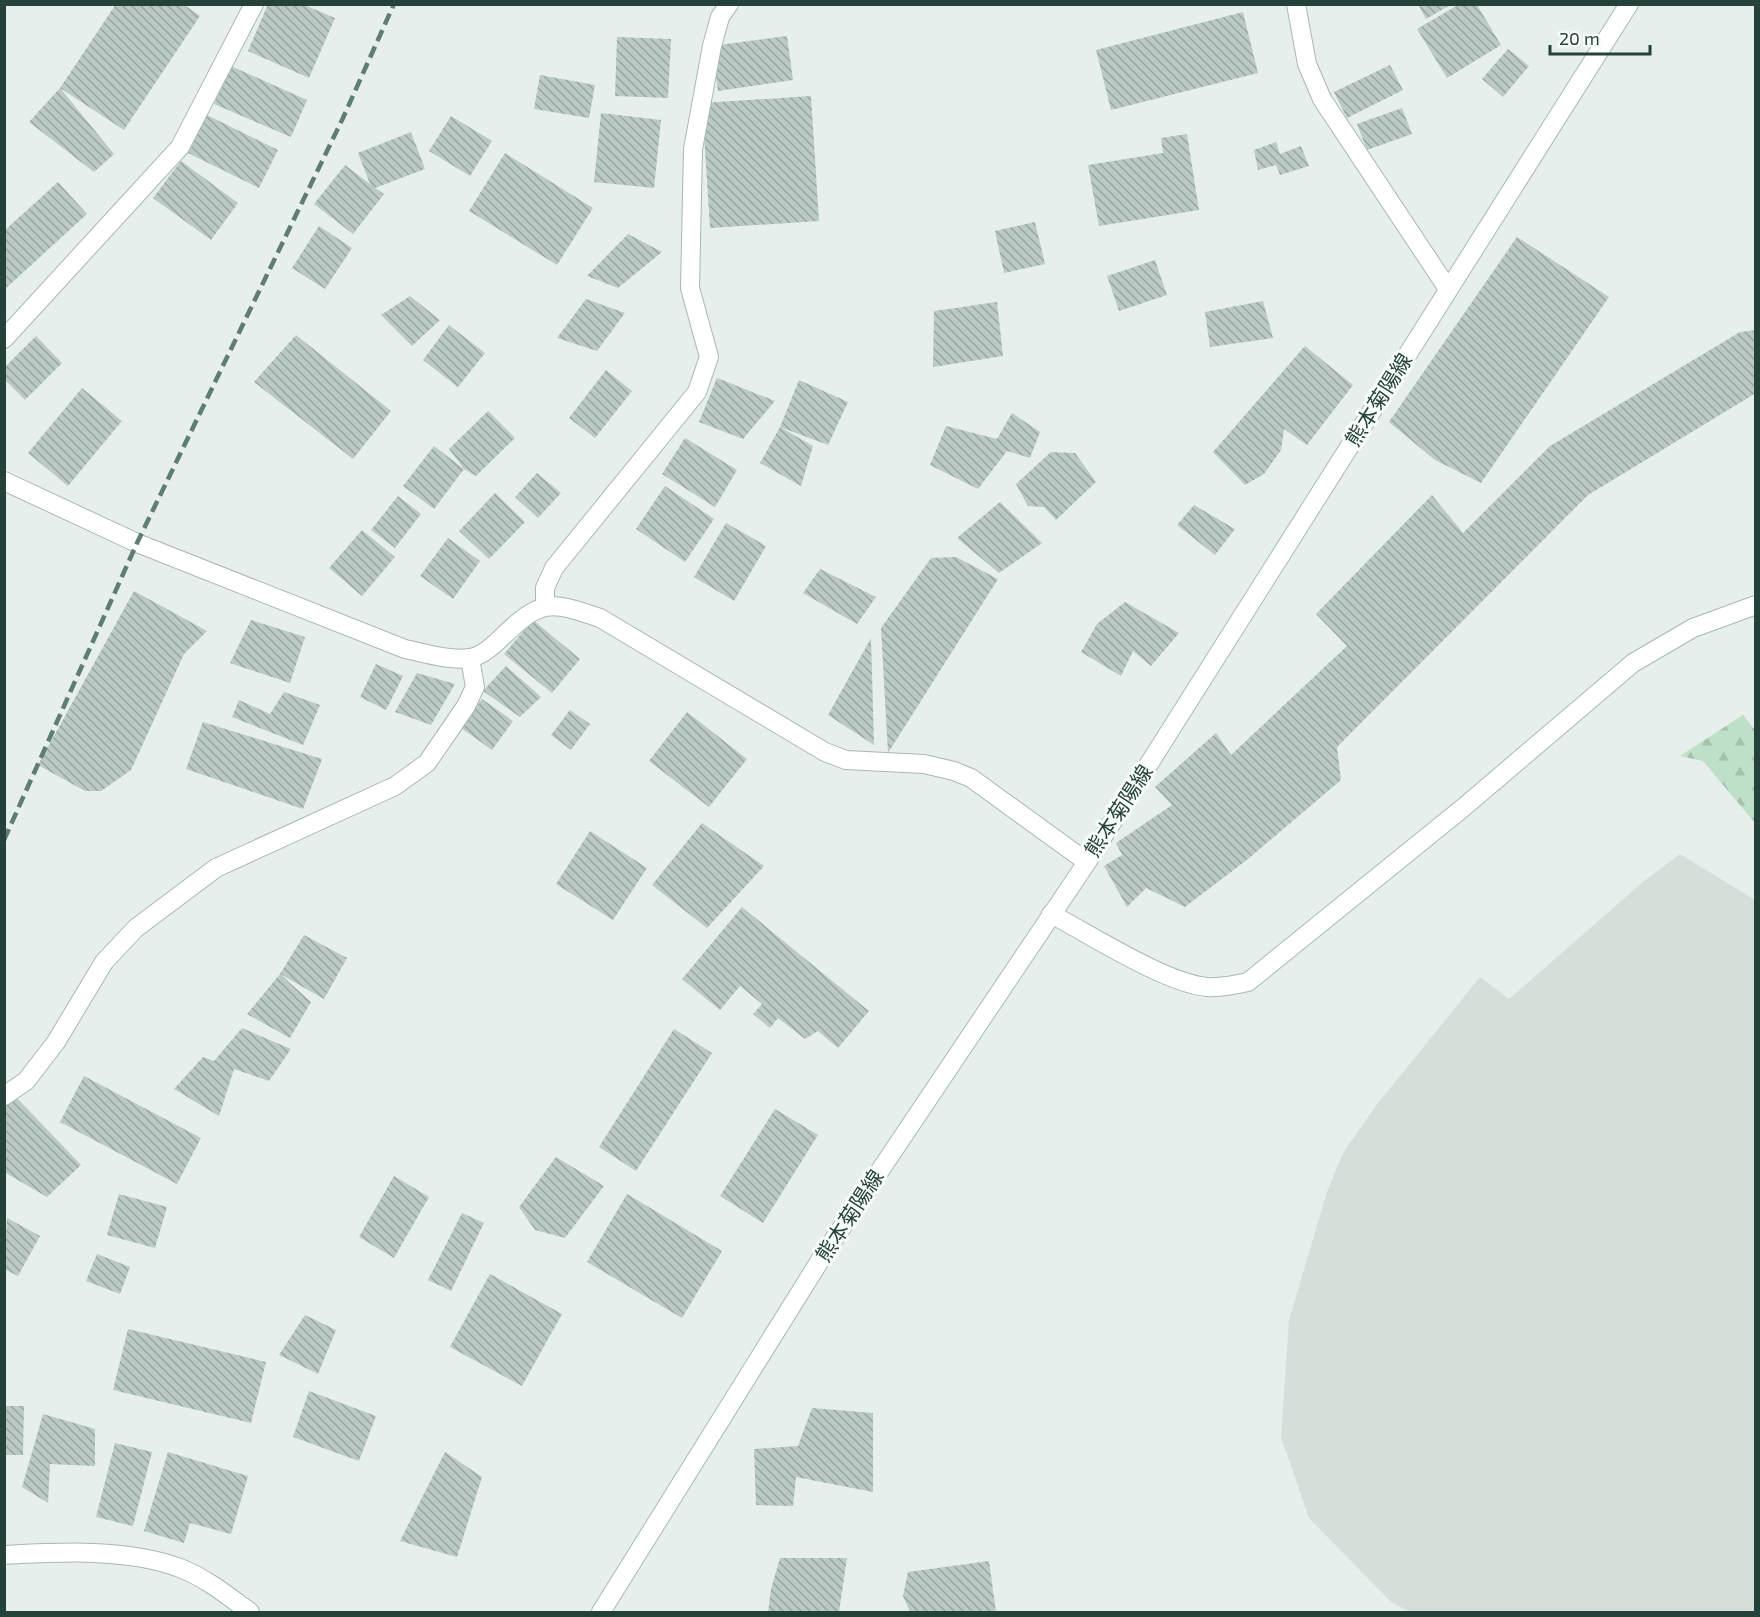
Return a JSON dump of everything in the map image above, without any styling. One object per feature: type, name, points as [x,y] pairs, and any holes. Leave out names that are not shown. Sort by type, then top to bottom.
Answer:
[{"type":"street","points":[[4,339],[180,147],[254,4]]},
{"type":"street","points":[[544,606],[544,588],[554,568],[697,392],[709,357],[690,288],[693,149],[712,46],[720,17],[729,4]]},
{"type":"street","points":[[1296,4],[1307,64],[1322,99],[1448,290]]},
{"type":"street","name":"熊本菊陽線","points":[[601,1612],[824,1254],[1087,862],[1629,4]]},
{"type":"street","points":[[4,482],[137,543],[405,649],[446,657],[471,658],[492,647],[525,615],[544,606],[566,606],[600,618],[825,752],[846,760],[869,763],[924,764],[954,771],[971,778],[1087,862]]},
{"type":"street","points":[[1051,914],[1173,978],[1205,987],[1227,987],[1248,982],[1464,807],[1633,663],[1693,628],[1755,605]]},
{"type":"street","points":[[4,1096],[26,1081],[56,1042],[104,962],[136,928],[216,868],[395,786],[427,763],[466,706],[475,687],[471,658]]},
{"type":"street","points":[[4,1555],[70,1552],[140,1559],[179,1568],[219,1589],[250,1612]]},
{"type":"shaded area","points":[[1680,854],[1755,900],[1755,1612],[1411,1612],[1392,1603],[1309,1518],[1281,1437],[1289,1320],[1327,1192],[1343,1153],[1375,1107],[1480,977],[1509,999],[1644,881]]},
{"type":"green space","points":[[1743,715],[1755,730],[1755,823],[1703,761],[1680,756]]},
{"type":"building","points":[[116,4],[183,4],[200,16],[124,130],[60,88]]},
{"type":"building","points":[[268,4],[302,4],[335,18],[309,78],[248,51]]},
{"type":"building","points":[[1418,4],[1452,4],[1426,19]]},
{"type":"building","points":[[1458,5],[1477,5],[1501,45],[1447,78],[1417,29]]},
{"type":"building","points":[[1243,12],[1258,73],[1111,110],[1096,50]]},
{"type":"building","points":[[787,36],[793,80],[718,91],[712,46]]},
{"type":"building","points":[[617,37],[671,39],[668,98],[615,96]]},
{"type":"building","points":[[1508,49],[1529,66],[1503,97],[1482,79]]},
{"type":"building","points":[[1390,65],[1403,90],[1347,118],[1334,92]]},
{"type":"building","points":[[231,66],[307,100],[291,137],[214,104]]},
{"type":"building","points":[[540,75],[595,85],[589,118],[534,109]]},
{"type":"building","points":[[60,88],[114,154],[94,172],[29,122]]},
{"type":"building","points":[[811,96],[819,221],[710,228],[702,103]]},
{"type":"building","points":[[1402,108],[1412,134],[1367,150],[1357,124]]},
{"type":"building","points":[[601,113],[661,120],[654,188],[594,182]]},
{"type":"building","points":[[207,115],[278,150],[259,188],[188,153]]},
{"type":"building","points":[[451,116],[492,141],[470,176],[429,151]]},
{"type":"building","points":[[411,132],[425,169],[375,188],[384,194],[353,234],[314,204],[345,165],[370,184],[358,153]]},
{"type":"building","points":[[1187,134],[1199,210],[1099,226],[1088,165],[1163,153],[1161,138]]},
{"type":"building","points":[[1276,142],[1280,154],[1301,146],[1309,166],[1280,175],[1276,165],[1258,170],[1254,150]]},
{"type":"building","points":[[505,153],[593,208],[557,265],[469,211]]},
{"type":"building","points":[[181,161],[238,203],[211,240],[153,198]]},
{"type":"building","points":[[58,182],[87,214],[4,290],[4,231]]},
{"type":"building","points":[[1035,222],[1045,264],[1004,273],[995,231]]},
{"type":"building","points":[[319,226],[352,248],[325,289],[292,268]]},
{"type":"building","points":[[628,234],[662,252],[618,288],[587,276]]},
{"type":"building","points":[[1517,237],[1609,297],[1481,483],[1435,460],[1389,422]]},
{"type":"building","points":[[1155,260],[1167,295],[1119,311],[1107,276]]},
{"type":"building","points":[[410,296],[440,320],[412,346],[381,315]]},
{"type":"building","points":[[586,299],[625,313],[597,351],[557,338]]},
{"type":"building","points":[[1263,301],[1273,338],[1210,347],[1205,312]]},
{"type":"building","points":[[997,302],[1003,356],[933,367],[934,311]]},
{"type":"building","points":[[449,325],[485,353],[458,387],[423,360]]},
{"type":"building","points":[[1756,330],[1756,393],[1588,495],[1337,747],[1341,780],[1248,859],[1185,907],[1146,888],[1127,907],[1104,866],[1122,855],[1116,843],[1172,805],[1155,787],[1216,733],[1231,755],[1347,646],[1316,614],[1432,495],[1463,533],[1550,446],[1740,332]]},
{"type":"building","points":[[296,335],[391,411],[353,459],[254,382]]},
{"type":"building","points":[[36,336],[62,363],[25,400],[4,379],[4,368]]},
{"type":"building","points":[[1305,346],[1353,385],[1307,445],[1284,429],[1281,450],[1264,474],[1245,485],[1213,452]]},
{"type":"building","points":[[606,370],[632,391],[595,438],[569,418]]},
{"type":"building","points":[[717,378],[775,401],[743,439],[699,422]]},
{"type":"building","points":[[799,380],[848,402],[828,445],[780,427]]},
{"type":"building","points":[[82,388],[122,421],[68,486],[28,453]]},
{"type":"building","points":[[488,411],[515,438],[476,476],[464,469],[449,449]]},
{"type":"building","points":[[1012,413],[1040,432],[1030,458],[1007,451],[978,489],[930,465],[946,426],[997,439]]},
{"type":"building","points":[[780,427],[813,446],[801,486],[760,463]]},
{"type":"building","points":[[685,438],[737,470],[715,507],[662,474]]},
{"type":"building","points":[[434,446],[464,469],[434,509],[403,486]]},
{"type":"building","points":[[1051,452],[1075,453],[1096,482],[1056,520],[1044,507],[1028,506],[1016,484]]},
{"type":"building","points":[[537,473],[561,493],[538,518],[515,497]]},
{"type":"building","points":[[665,486],[714,519],[685,562],[636,529]]},
{"type":"building","points":[[495,493],[525,522],[489,559],[459,531]]},
{"type":"building","points":[[398,496],[421,514],[395,548],[371,530]]},
{"type":"building","points":[[1000,502],[1042,543],[999,573],[957,538]]},
{"type":"building","points":[[1194,505],[1235,529],[1215,555],[1177,525]]},
{"type":"building","points":[[726,523],[766,546],[734,601],[694,577]]},
{"type":"building","points":[[362,530],[395,557],[362,596],[329,568]]},
{"type":"building","points":[[448,538],[480,561],[453,599],[420,576]]},
{"type":"building","points":[[956,557],[998,579],[888,753],[881,628],[931,558]]},
{"type":"building","points":[[820,569],[876,597],[857,624],[803,593]]},
{"type":"building","points":[[134,591],[207,631],[184,654],[131,770],[101,791],[85,791],[38,765]]},
{"type":"building","points":[[1125,602],[1179,633],[1151,666],[1133,651],[1121,676],[1081,652],[1097,624]]},
{"type":"building","points":[[251,620],[305,637],[290,683],[230,663]]},
{"type":"building","points":[[533,620],[580,659],[552,693],[504,654]]},
{"type":"building","points":[[871,638],[874,745],[828,715]]},
{"type":"building","points":[[376,664],[403,676],[386,710],[360,697]]},
{"type":"building","points":[[506,666],[541,697],[520,717],[483,691]]},
{"type":"building","points":[[417,673],[455,684],[431,725],[395,712]]},
{"type":"building","points":[[284,692],[320,705],[303,745],[232,717],[239,700],[270,714]]},
{"type":"building","points":[[482,699],[513,721],[492,750],[461,728]]},
{"type":"building","points":[[570,710],[590,724],[571,750],[551,735]]},
{"type":"building","points":[[687,712],[747,759],[709,807],[649,761]]},
{"type":"building","points":[[203,722],[322,759],[303,809],[186,769]]},
{"type":"building","points":[[702,823],[764,866],[707,928],[652,885]]},
{"type":"building","points":[[590,831],[647,868],[613,920],[556,884]]},
{"type":"building","points":[[742,907],[869,1011],[838,1048],[818,1031],[805,1039],[778,1018],[770,1028],[753,1014],[762,1004],[740,986],[720,1010],[682,979]]},
{"type":"building","points":[[304,935],[347,958],[324,999],[280,974]]},
{"type":"building","points":[[280,974],[311,1002],[290,1038],[247,1014]]},
{"type":"building","points":[[242,1028],[291,1049],[269,1081],[234,1069],[219,1116],[174,1089],[203,1057],[214,1061]]},
{"type":"building","points":[[674,1029],[712,1053],[636,1171],[599,1147]]},
{"type":"building","points":[[84,1076],[201,1138],[177,1184],[60,1122]]},
{"type":"building","points":[[15,1096],[81,1165],[47,1197],[4,1172],[4,1106]]},
{"type":"building","points":[[775,1109],[818,1135],[763,1223],[720,1196]]},
{"type":"building","points":[[556,1157],[604,1186],[565,1238],[535,1230],[519,1207]]},
{"type":"building","points":[[394,1176],[429,1197],[394,1258],[359,1237]]},
{"type":"building","points":[[119,1194],[167,1207],[155,1248],[107,1235]]},
{"type":"building","points":[[627,1194],[722,1251],[682,1318],[587,1262]]},
{"type":"building","points":[[462,1213],[484,1223],[451,1291],[428,1280]]},
{"type":"building","points":[[7,1218],[40,1236],[18,1276],[4,1269]]},
{"type":"building","points":[[97,1254],[130,1267],[120,1294],[86,1281]]},
{"type":"building","points":[[490,1274],[562,1314],[522,1386],[450,1347]]},
{"type":"building","points":[[305,1315],[336,1330],[318,1374],[279,1355]]},
{"type":"building","points":[[128,1329],[266,1362],[251,1423],[113,1390]]},
{"type":"building","points":[[309,1391],[376,1416],[359,1461],[293,1437]]},
{"type":"building","points":[[4,1406],[24,1406],[23,1455],[4,1455]]},
{"type":"building","points":[[812,1408],[873,1413],[873,1492],[796,1477],[793,1506],[756,1505],[754,1449],[798,1446]]},
{"type":"building","points":[[43,1414],[95,1429],[95,1466],[50,1464],[48,1503],[22,1487]]},
{"type":"building","points":[[115,1443],[152,1452],[133,1526],[96,1517]]},
{"type":"building","points":[[168,1452],[248,1476],[231,1534],[190,1523],[184,1543],[144,1531]]},
{"type":"building","points":[[445,1452],[482,1477],[457,1557],[400,1541]]},
{"type":"building","points":[[780,1558],[847,1558],[839,1612],[768,1612],[771,1589]]},
{"type":"building","points":[[989,1561],[996,1612],[910,1612],[903,1596],[908,1572]]},
{"type":"railway","points":[[4,840],[137,543],[343,118],[394,4]]}]
